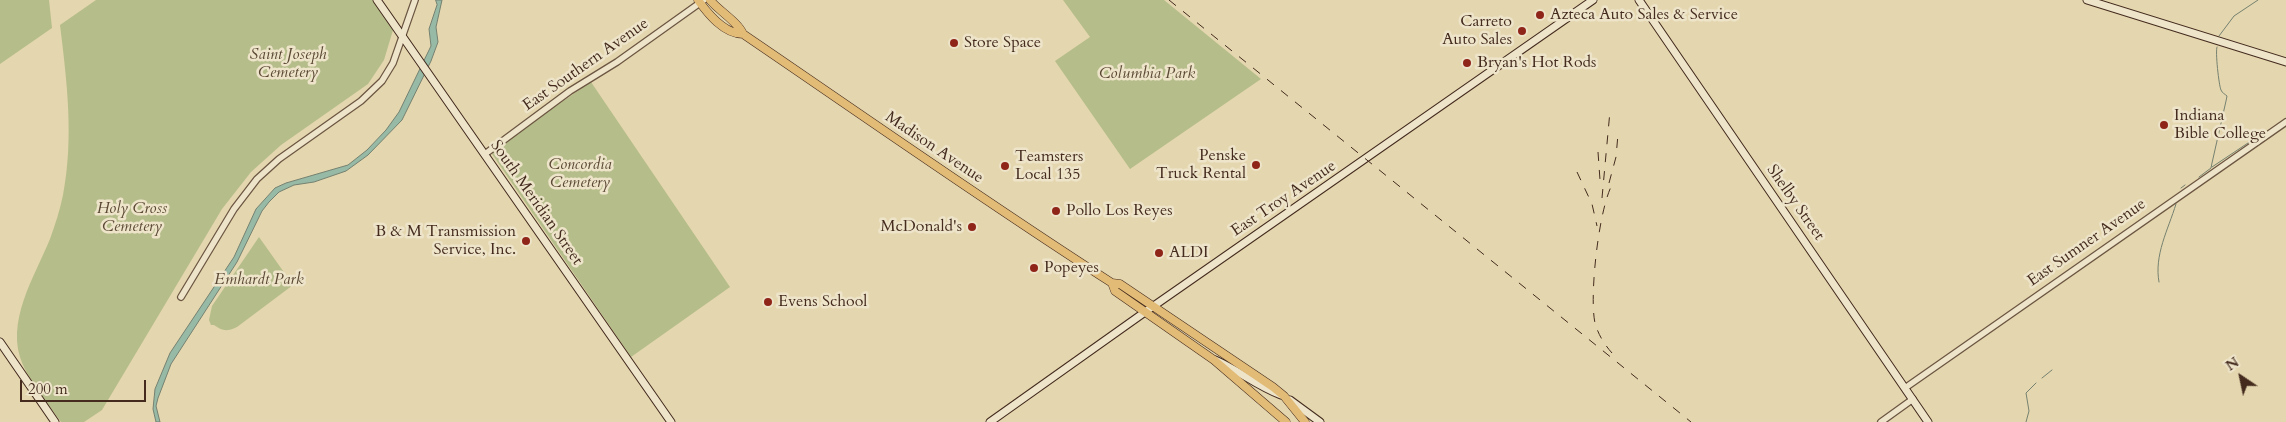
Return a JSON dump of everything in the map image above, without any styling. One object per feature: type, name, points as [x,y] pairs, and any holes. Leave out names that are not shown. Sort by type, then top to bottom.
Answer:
[{"type":"main road","name":"South Meridian Street","points":[[377,0],[671,422]]},
{"type":"main road","name":"Madison Avenue","points":[[710,0],[740,27],[742,34]]},
{"type":"main road","name":"East Troy Avenue","points":[[990,422],[1593,0]]},
{"type":"main road","name":"Shelby Street","points":[[1639,0],[1928,422]]},
{"type":"main road","points":[[2087,0],[2286,62]]},
{"type":"main road","name":"Madison Avenue","points":[[700,1],[724,26],[735,34],[742,34],[1112,283],[1120,284],[1154,306],[1273,387],[1320,422]]},
{"type":"main road","name":"Madison Avenue","points":[[1112,283],[1115,291],[1214,360],[1233,368],[1267,390],[1284,396],[1305,422]]},
{"type":"main road","points":[[0,342],[55,422]]},
{"type":"main road","points":[[1214,360],[1286,422]]},
{"type":"street","points":[[181,298],[232,212],[254,182],[279,159],[373,91],[393,63],[415,0]]},
{"type":"street","name":"East Southern Avenue","points":[[485,154],[570,91],[609,67],[700,1]]},
{"type":"street","name":"East Sumner Avenue","points":[[1905,388],[2286,122]]},
{"type":"street","points":[[1881,422],[1913,399]]},
{"type":"green space","points":[[0,0],[49,0],[52,28],[0,64]]},
{"type":"green space","name":"Holy Cross Cemetery","points":[[96,0],[373,0],[393,30],[384,60],[368,84],[281,145],[251,172],[222,209],[102,410],[84,422],[61,422],[23,365],[18,349],[17,333],[19,316],[24,300],[50,239],[57,217],[66,174],[69,131],[60,25]]},
{"type":"green space","name":"Columbia Park","points":[[1063,0],[1164,0],[1261,79],[1130,169],[1055,61],[1090,37]]},
{"type":"green space","name":"Concordia Cemetery","points":[[591,82],[730,287],[631,357],[490,151]]},
{"type":"green space","name":"Emhardt Park","points":[[259,237],[293,285],[237,327],[225,330],[211,325],[209,320],[212,306]]},
{"type":"shaded area","points":[[436,0],[442,0],[436,27],[438,42],[431,61],[402,120],[368,155],[346,171],[314,182],[294,185],[279,192],[269,202],[262,211],[237,262],[171,364],[158,398],[156,406],[160,422],[156,422],[153,409],[155,389],[170,353],[234,257],[256,209],[275,188],[348,165],[367,150],[386,130],[399,112],[431,46],[429,29],[437,5]]},
{"type":"waterway","points":[[2219,36],[2234,16],[2258,0]]},
{"type":"waterway","points":[[2199,177],[2211,168],[2227,96],[2220,87],[2217,47]]},
{"type":"waterway","points":[[2212,167],[2263,133]]},
{"type":"waterway","points":[[2181,188],[2185,185]]},
{"type":"waterway","points":[[2159,282],[2158,262],[2160,252],[2176,204]]},
{"type":"waterway","points":[[2042,378],[2052,370]]},
{"type":"waterway","points":[[2026,422],[2029,411],[2026,393],[2036,383]]},
{"type":"railway","points":[[1169,0],[1691,422]]},
{"type":"railway","points":[[1602,198],[1610,111]]},
{"type":"railway","points":[[1609,183],[1616,157],[1618,134]]},
{"type":"railway","points":[[1598,152],[1600,180]]},
{"type":"railway","points":[[1577,172],[1592,204],[1597,226]]},
{"type":"railway","points":[[1612,353],[1596,327],[1593,293],[1596,252],[1603,211],[1613,183]]},
{"type":"place","name":"Azteca Auto Sales & Service","points":[[1540,15]]},
{"type":"place","name":"Carreto Auto Sales","points":[[1522,31]]},
{"type":"place","name":"Store Space","points":[[954,43]]},
{"type":"place","name":"Bryan's Hot Rods","points":[[1467,63]]},
{"type":"place","name":"Indiana Bible College","points":[[2164,125]]},
{"type":"place","name":"Penske Truck Rental","points":[[1256,165]]},
{"type":"place","name":"Teamsters Local 135","points":[[1005,166]]},
{"type":"place","name":"Pollo Los Reyes","points":[[1056,211]]},
{"type":"place","name":"McDonald's","points":[[972,227]]},
{"type":"place","name":"B & M Transmission Service, Inc.","points":[[526,241]]},
{"type":"place","name":"ALDI","points":[[1159,253]]},
{"type":"place","name":"Popeyes","points":[[1034,268]]},
{"type":"place","name":"Evens School","points":[[768,302]]},
{"type":"park label","name":"Saint Joseph Cemetery","points":[[288,64]]}]
